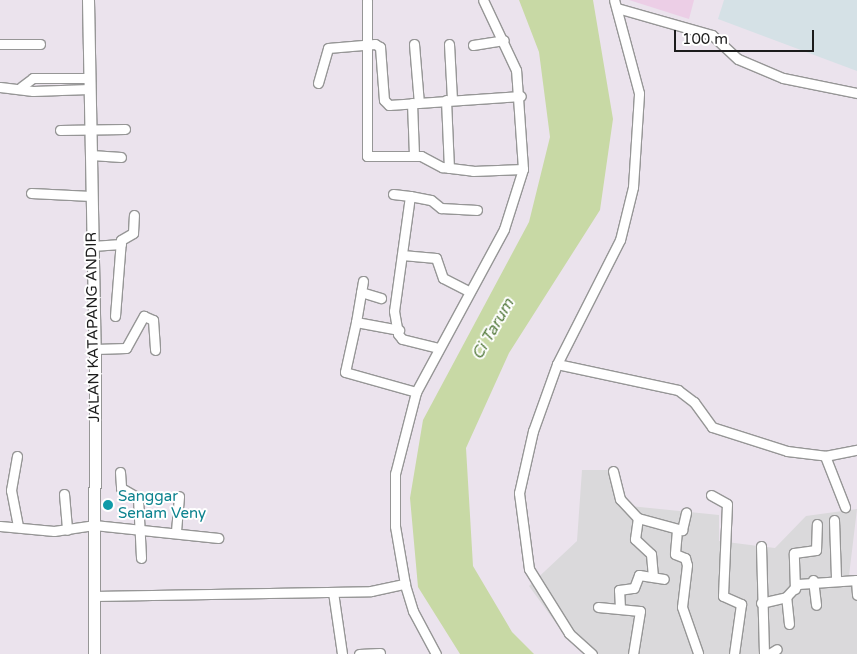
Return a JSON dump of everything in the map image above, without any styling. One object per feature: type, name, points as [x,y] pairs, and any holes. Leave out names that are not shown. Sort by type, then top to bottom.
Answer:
[{"type":"street","name":"JALAN KATAPANG ANDIR","points":[[88,0],[95,349],[94,654]]},
{"type":"street","points":[[367,0],[369,44],[367,156],[414,156],[449,168],[491,172],[523,169]]},
{"type":"street","points":[[436,654],[413,612],[405,584],[394,498],[400,450],[416,392],[513,209],[523,169],[521,96],[504,40],[483,0]]},
{"type":"street","points":[[615,4],[712,35],[738,59],[783,78],[857,93]]},
{"type":"street","points":[[592,654],[569,633],[539,590],[529,569],[518,516],[522,472],[557,364],[620,240],[633,187],[638,93],[615,4]]},
{"type":"street","points":[[473,45],[504,40]]},
{"type":"street","points":[[0,44],[40,44]]},
{"type":"street","points":[[318,83],[328,48],[369,44],[380,47],[386,103],[415,103],[521,96]]},
{"type":"street","points":[[414,44],[414,156]]},
{"type":"street","points":[[449,44],[449,168]]},
{"type":"street","points":[[0,87],[20,87],[33,78],[89,84]]},
{"type":"street","points":[[60,130],[92,128],[125,129]]},
{"type":"street","points":[[91,155],[121,156]]},
{"type":"street","points":[[31,193],[91,196]]},
{"type":"street","points":[[393,194],[431,200],[442,208],[476,210]]},
{"type":"street","points":[[410,196],[394,315],[402,339],[438,348]]},
{"type":"street","points":[[92,246],[121,244],[133,233],[134,215]]},
{"type":"street","points":[[114,316],[121,244]]},
{"type":"street","points":[[402,255],[436,258],[444,278],[469,291]]},
{"type":"street","points":[[364,281],[345,372],[416,392]]},
{"type":"street","points":[[361,292],[381,298]]},
{"type":"street","points":[[95,349],[126,348],[144,316],[153,320],[154,350]]},
{"type":"street","points":[[356,322],[399,330]]},
{"type":"street","points":[[557,364],[678,390],[694,402],[712,427],[723,432],[826,456],[857,450]]},
{"type":"street","points":[[17,456],[11,490],[18,527]]},
{"type":"street","points":[[826,456],[845,507]]},
{"type":"street","points":[[120,472],[122,488],[138,498],[140,558]]},
{"type":"street","points":[[613,472],[620,500],[638,518],[682,530],[686,512]]},
{"type":"street","points":[[64,494],[67,530]]},
{"type":"street","points":[[176,531],[179,496]]},
{"type":"street","points":[[711,496],[727,502],[722,596],[741,604],[734,654]]},
{"type":"street","points":[[638,518],[635,539],[651,554],[653,577]]},
{"type":"street","points":[[834,520],[836,578]]},
{"type":"street","points":[[795,589],[794,553],[816,550],[817,524]]},
{"type":"street","points":[[0,526],[67,530],[94,526],[176,531],[218,538]]},
{"type":"street","points":[[677,530],[675,554],[685,558],[687,565],[682,607],[698,652]]},
{"type":"street","points":[[761,546],[760,603],[764,654]]},
{"type":"street","points":[[620,608],[620,590],[634,588],[639,575],[664,579]]},
{"type":"street","points":[[760,603],[786,597],[795,589],[813,580],[836,578],[857,580],[857,595]]},
{"type":"street","points":[[813,580],[816,605]]},
{"type":"street","points":[[94,596],[333,592],[405,584]]},
{"type":"street","points":[[333,592],[342,654]]},
{"type":"street","points":[[786,597],[789,624]]},
{"type":"street","points":[[598,607],[620,608],[640,612],[633,654]]},
{"type":"street","points":[[359,654],[380,653]]},
{"type":"shaded area","points":[[629,0],[694,0],[689,19]]},
{"type":"shaded area","points":[[724,0],[857,0],[857,71],[718,19]]},
{"type":"shaded area","points":[[582,470],[608,470],[630,506],[719,515],[719,541],[775,548],[806,516],[857,509],[848,584],[857,585],[857,654],[588,654],[569,641],[529,586],[577,541]]},
{"type":"water","name":"Ci Tarum","points":[[519,0],[593,0],[613,119],[600,210],[509,353],[466,448],[473,566],[512,632],[534,654],[460,654],[418,587],[410,498],[423,420],[529,222],[550,137],[539,52]]},
{"type":"place","name":"Sanggar Senam Veny","points":[[108,505]]}]
